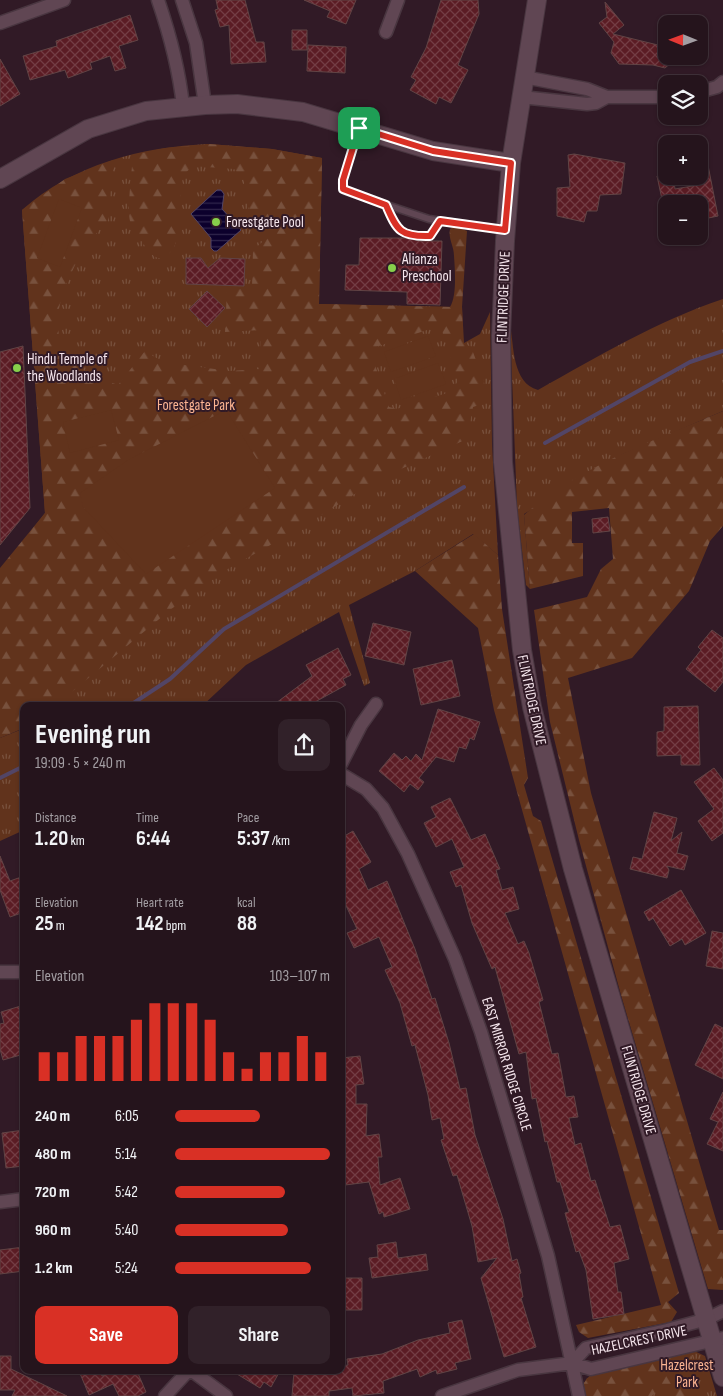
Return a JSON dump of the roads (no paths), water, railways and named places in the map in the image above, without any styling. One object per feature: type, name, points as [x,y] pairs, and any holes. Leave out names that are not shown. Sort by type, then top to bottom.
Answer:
[{"type":"street","points":[[0,22],[64,0]]},
{"type":"street","points":[[158,0],[171,36],[180,75],[183,106]]},
{"type":"street","points":[[182,0],[196,43],[205,105]]},
{"type":"street","points":[[386,32],[398,0]]},
{"type":"street","name":"FLINTRIDGE DRIVE","points":[[537,0],[511,163],[505,230],[501,336],[503,462],[516,600],[532,707],[573,869],[707,1319],[718,1339],[723,1377]]},
{"type":"street","points":[[524,78],[587,89],[607,97],[658,97]]},
{"type":"street","points":[[708,89],[723,82]]},
{"type":"street","points":[[521,97],[587,104],[596,103],[607,97]]},
{"type":"street","points":[[0,179],[88,130],[146,112],[183,106],[205,105],[274,107],[304,112],[433,151],[511,163]]},
{"type":"street","points":[[345,756],[361,725],[376,704]]},
{"type":"street","name":"EAST MIRROR RIDGE CIRCLE","points":[[345,776],[366,789],[383,808],[408,854],[455,959],[479,1024],[548,1256],[579,1396]]},
{"type":"street","points":[[0,972],[20,972]]},
{"type":"street","points":[[0,1202],[20,1200]]},
{"type":"street","name":"HAZELCREST DRIVE","points":[[572,1363],[586,1348],[707,1319],[723,1311]]},
{"type":"street","name":"HAZELCREST DRIVE","points":[[442,1396],[518,1370],[572,1363],[591,1369],[718,1339]]},
{"type":"street","points":[[165,1396],[187,1374]]},
{"type":"street","points":[[194,1374],[226,1396]]},
{"type":"lane","points":[[359,128],[343,180],[343,189],[386,205],[440,221],[505,230]]},
{"type":"lane","points":[[386,205],[395,226],[405,234],[430,236],[440,221]]},
{"type":"waterway","points":[[545,443],[690,362],[723,351]]},
{"type":"waterway","points":[[135,702],[170,679],[224,629],[464,487]]},
{"type":"waterway","points":[[0,778],[20,768]]},
{"type":"place","name":"Forestgate Pool","points":[[216,222]]},
{"type":"place","name":"Alianza Preschool","points":[[392,268]]},
{"type":"place","name":"Hindu Temple of the Woodlands","points":[[17,368]]},
{"type":"park label","name":"Forestgate Park","points":[[196,405]]},
{"type":"park label","name":"Hazelcrest Park","points":[[687,1374]]}]
